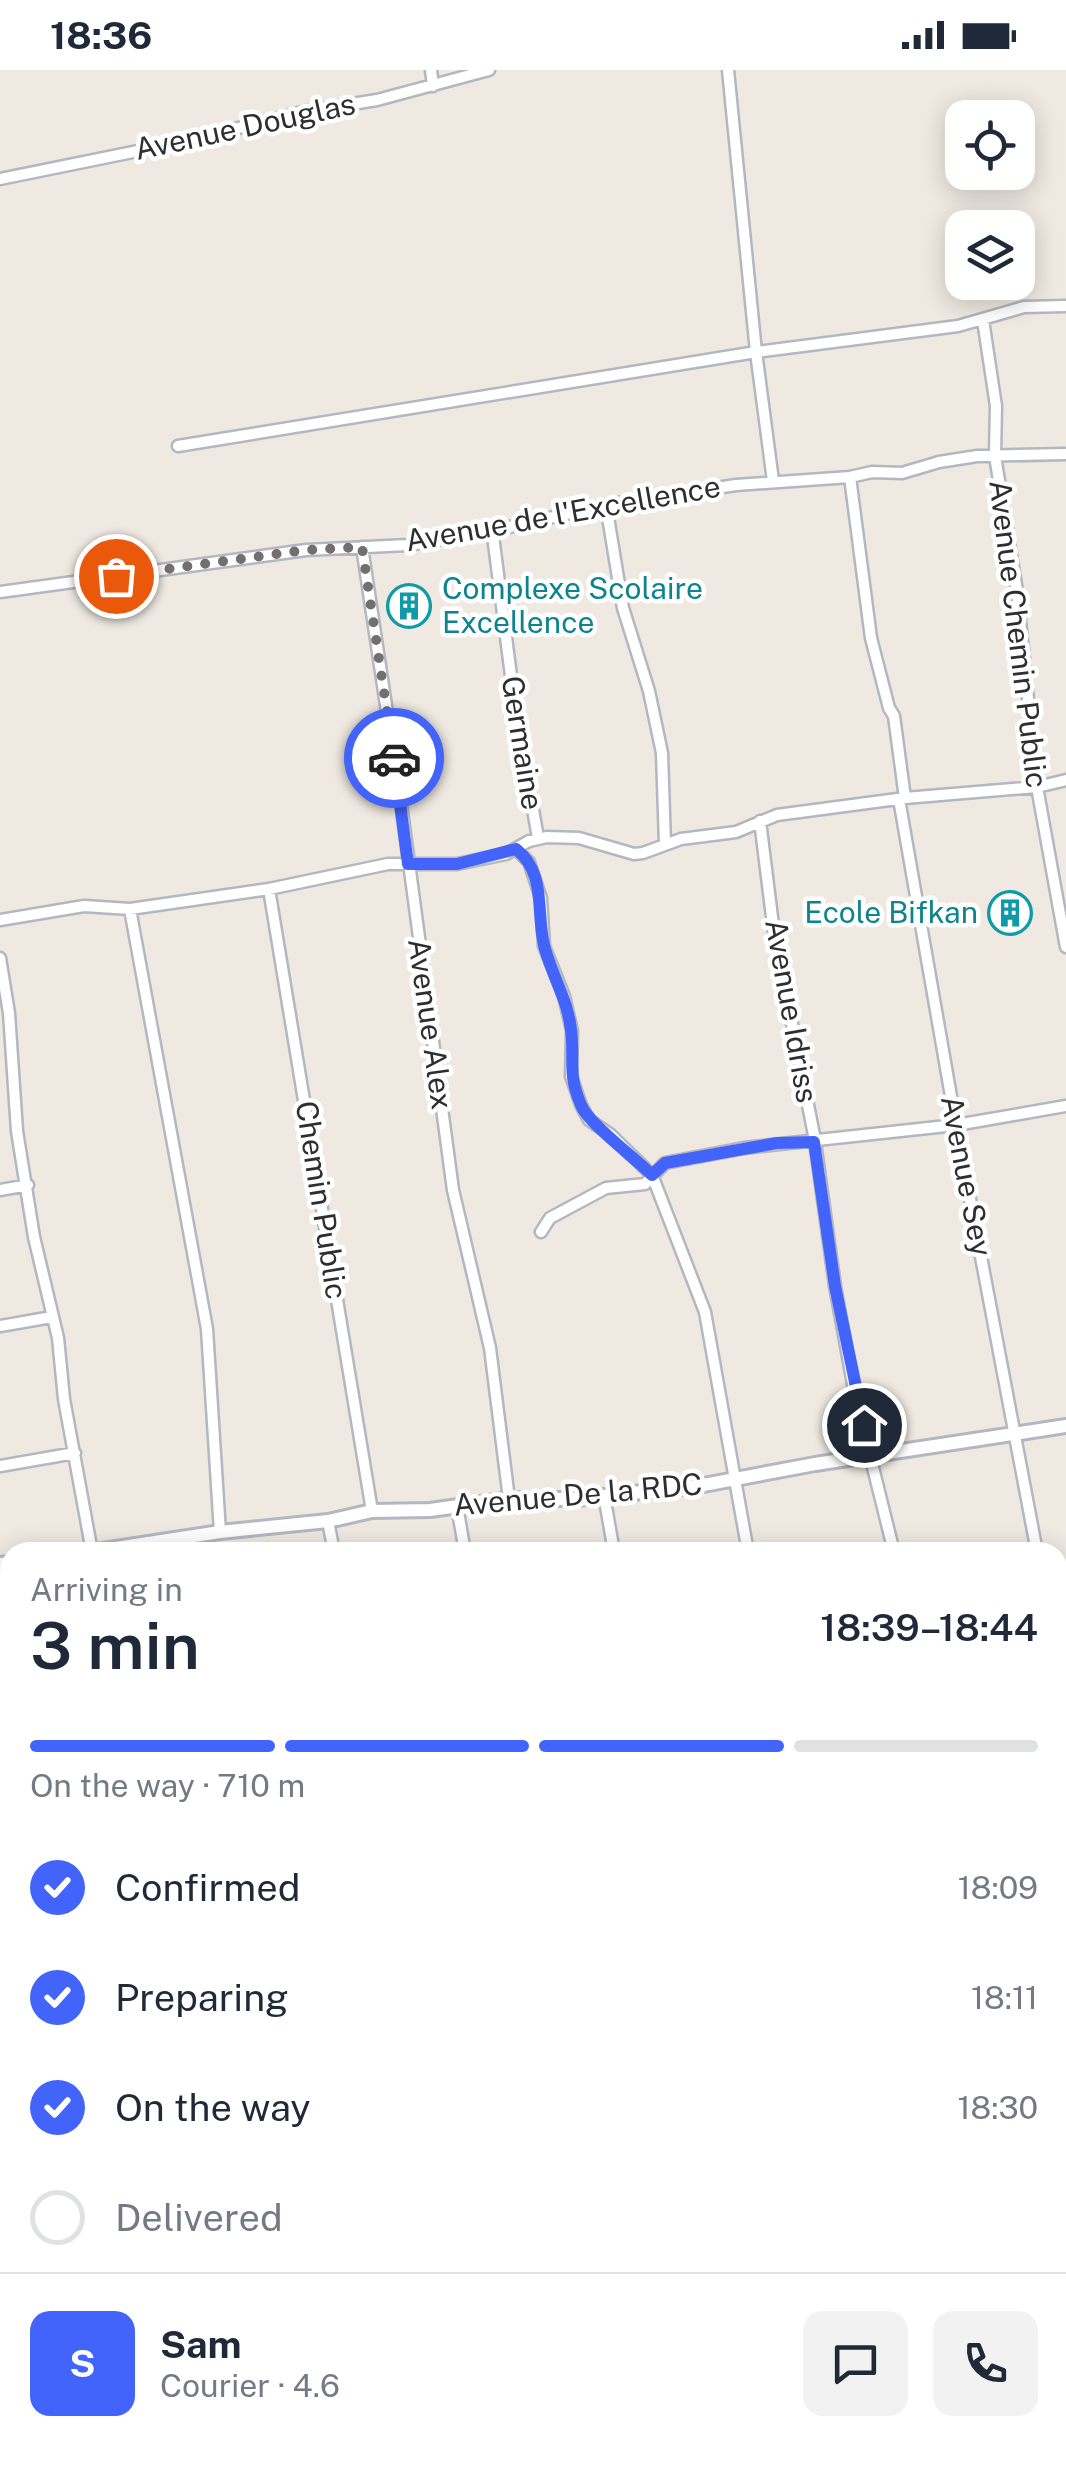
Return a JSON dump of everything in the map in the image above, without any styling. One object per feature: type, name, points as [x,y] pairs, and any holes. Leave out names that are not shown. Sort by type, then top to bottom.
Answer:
[{"type":"street","points":[[431,70],[434,86]]},
{"type":"street","name":"Avenue Douglas","points":[[0,178],[434,86],[489,70]]},
{"type":"street","points":[[728,70],[773,481]]},
{"type":"street","points":[[178,446],[756,352],[928,330],[983,320],[1024,307],[1066,306]]},
{"type":"street","name":"Avenue Chemin Public","points":[[983,320],[996,406],[995,456],[1016,591],[1036,787],[1066,947]]},
{"type":"street","name":"Avenue de l'Excellence","points":[[0,592],[306,550],[408,544],[505,528],[606,505],[773,481],[902,473],[939,462],[995,456],[1066,454]]},
{"type":"street","name":"Avenue Sey","points":[[850,476],[871,638],[894,716],[902,799],[956,1125],[1034,1542]]},
{"type":"street","points":[[606,505],[623,608],[662,754],[665,844]]},
{"type":"street","name":"Germaine","points":[[492,528],[515,707],[538,838]]},
{"type":"street","name":"Avenue Alex","points":[[362,547],[453,1190],[490,1348],[509,1500]]},
{"type":"street","points":[[0,920],[84,906],[130,909],[270,890],[388,864],[457,864],[516,849],[538,838],[580,838],[634,854],[681,839],[736,832],[776,815],[1036,787],[1066,780]]},
{"type":"street","name":"Avenue Idriss","points":[[760,821],[779,961],[814,1142],[838,1304],[892,1542]]},
{"type":"street","points":[[516,849],[529,862],[541,898],[544,946],[564,996],[572,1031],[571,1076],[581,1105],[589,1120],[611,1135],[652,1175],[704,1312],[746,1542]]},
{"type":"street","name":"Chemin Public","points":[[270,890],[372,1511]]},
{"type":"street","points":[[130,909],[207,1329],[220,1532]]},
{"type":"street","points":[[0,958],[5,1044],[17,1131],[89,1542]]},
{"type":"street","points":[[541,1232],[550,1218],[606,1188],[645,1184],[665,1163],[777,1143],[956,1125],[1066,1106]]},
{"type":"street","points":[[0,1190],[28,1185]]},
{"type":"street","points":[[0,1326],[52,1317]]},
{"type":"street","name":"Avenue De la RDC","points":[[172,1542],[220,1532],[328,1521],[372,1511],[577,1499],[734,1479],[1066,1426]]},
{"type":"street","points":[[0,1466],[75,1453]]},
{"type":"street","points":[[604,1495],[612,1542]]},
{"type":"street","points":[[457,1506],[464,1542]]},
{"type":"street","points":[[328,1521],[332,1542]]},
{"type":"way so far","points":[[116,576],[306,550],[362,547],[394,758]]},
{"type":"place","name":"Complexe Scolaire Excellence","points":[[409,606]]},
{"type":"place","name":"Ecole Bifkan","points":[[1010,913]]},
{"type":"route","points":[[394,758],[408,864],[457,864],[516,849],[529,862],[541,898],[544,946],[564,996],[572,1031],[571,1076],[589,1120],[611,1135],[652,1175],[665,1163],[777,1143],[814,1142],[835,1286],[864,1425]]}]
